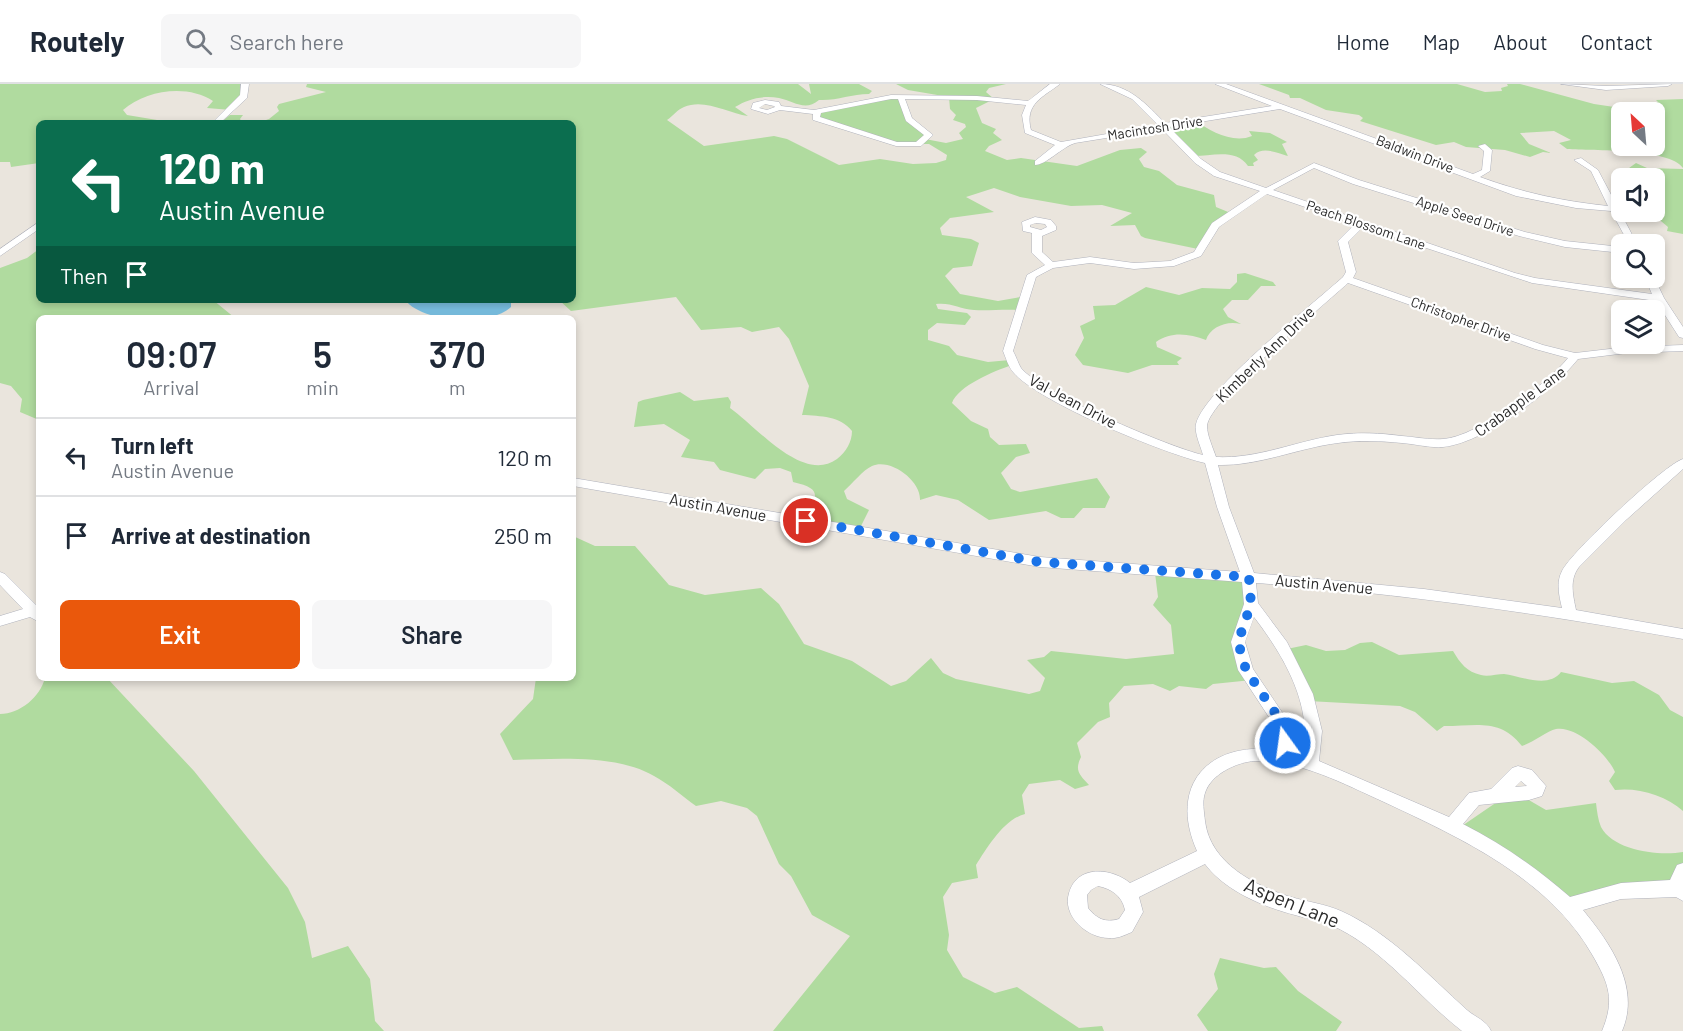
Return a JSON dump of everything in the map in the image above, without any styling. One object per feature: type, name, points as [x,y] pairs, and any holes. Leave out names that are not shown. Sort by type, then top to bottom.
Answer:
[{"type":"street","points":[[219,120],[244,96],[244,84]]},
{"type":"street","points":[[1056,84],[1040,91],[1030,103],[1026,116],[1028,131],[1061,146]]},
{"type":"street","name":"Peach Blossom Lane","points":[[1104,84],[1129,93],[1207,169],[1361,224],[1535,281],[1659,298]]},
{"type":"street","name":"Baldwin Drive","points":[[1219,84],[1546,201],[1611,208]]},
{"type":"street","points":[[1565,84],[1606,88],[1668,84]]},
{"type":"street","points":[[779,108],[816,112],[850,103],[901,97],[987,99],[1030,103]]},
{"type":"street","points":[[816,112],[816,118],[896,144],[918,144],[928,135],[909,119],[901,97]]},
{"type":"street","name":"Macintosh Drive","points":[[1038,163],[1061,146],[1278,107]]},
{"type":"street","points":[[1474,177],[1486,171],[1488,150],[1482,146]]},
{"type":"street","points":[[1578,160],[1593,170],[1611,203]]},
{"type":"street","name":"Apple Seed Drive","points":[[1266,191],[1314,165],[1356,182],[1522,234],[1565,244],[1611,249]]},
{"type":"street","points":[[1037,233],[1037,253],[1051,265],[1090,260],[1134,266],[1171,264],[1198,254],[1215,225],[1266,191]]},
{"type":"street","points":[[1347,279],[1351,272],[1343,240],[1361,224]]},
{"type":"street","points":[[0,253],[36,227]]},
{"type":"street","name":"Val Jean Drive","points":[[1051,265],[1032,274],[1008,351],[1017,370],[1035,385],[1095,415],[1180,452],[1211,461]]},
{"type":"street","name":"Christopher Drive","points":[[1347,279],[1539,347],[1575,356]]},
{"type":"street","name":"Kimberly Ann Drive","points":[[1249,577],[1223,507],[1201,426],[1207,411],[1248,366],[1347,279]]},
{"type":"street","points":[[1654,288],[1683,335]]},
{"type":"street","name":"Crabapple Lane","points":[[1211,461],[1236,460],[1338,439],[1376,436],[1443,444],[1463,440],[1543,387],[1570,365],[1575,356],[1628,350],[1683,348]]},
{"type":"street","points":[[1570,614],[1565,594],[1569,571],[1599,538],[1683,463]]},
{"type":"street","name":"Austin Avenue","points":[[576,483],[1040,562],[1249,577],[1424,594],[1570,614],[1683,634]]},
{"type":"street","points":[[0,577],[36,613]]},
{"type":"street","points":[[1249,577],[1251,604],[1238,642],[1246,670],[1286,729],[1283,757]]},
{"type":"street","points":[[1251,604],[1286,656],[1306,694],[1315,729],[1310,764]]},
{"type":"street","points":[[0,621],[36,613]]},
{"type":"street","points":[[1129,893],[1206,855],[1195,823],[1197,789],[1217,765],[1243,756],[1283,757],[1310,764],[1452,825],[1516,865],[1568,906],[1604,954],[1619,987],[1621,1016],[1612,1031]]},
{"type":"street","points":[[1452,825],[1470,801],[1495,796]]},
{"type":"street","name":"Aspen Lane","points":[[1206,855],[1246,889],[1288,905],[1335,918],[1379,945],[1481,1031]]},
{"type":"street","points":[[1568,906],[1621,891],[1682,884]]},
{"type":"green space","points":[[0,84],[245,84],[245,92],[231,110],[207,108],[213,101],[191,92],[179,91],[143,98],[123,110],[127,115],[157,120],[36,120],[36,163],[11,167],[10,162],[0,162]]},
{"type":"green space","points":[[307,84],[798,84],[811,94],[809,84],[859,84],[872,91],[869,94],[819,100],[809,105],[799,105],[779,98],[761,97],[735,107],[748,116],[708,105],[692,105],[682,108],[667,120],[704,146],[774,136],[787,139],[839,165],[880,159],[913,164],[936,163],[946,160],[947,155],[929,144],[902,144],[822,120],[817,113],[824,109],[882,99],[903,98],[909,120],[925,130],[925,139],[946,143],[963,139],[959,133],[966,127],[965,124],[953,120],[956,115],[950,109],[949,97],[908,90],[896,84],[1006,84],[989,88],[986,92],[994,99],[976,108],[982,123],[996,129],[993,133],[1002,140],[989,146],[985,151],[1007,160],[1021,158],[1077,166],[1120,150],[1141,148],[1147,152],[1139,159],[1144,167],[1159,171],[1177,185],[1214,195],[1216,207],[1233,214],[1213,229],[1198,249],[1145,238],[1141,236],[1135,225],[1110,226],[1132,213],[1102,205],[1071,206],[1020,197],[994,188],[966,197],[994,212],[950,218],[940,228],[942,235],[971,239],[979,243],[972,266],[953,268],[945,276],[960,294],[998,301],[1021,297],[1018,310],[974,310],[936,304],[938,309],[967,313],[971,317],[965,325],[937,323],[928,330],[928,340],[949,346],[957,355],[988,362],[1010,360],[1012,365],[969,385],[952,403],[971,421],[988,429],[990,437],[999,445],[1026,444],[1030,453],[1016,457],[1001,473],[1011,489],[1020,492],[1097,478],[1110,497],[1105,508],[1083,508],[1074,518],[1061,518],[1046,511],[989,520],[958,500],[936,495],[920,500],[916,486],[904,473],[888,465],[880,464],[865,471],[844,491],[847,499],[869,510],[859,530],[806,520],[815,494],[809,487],[793,482],[791,472],[780,468],[765,469],[755,479],[720,470],[714,462],[681,457],[690,440],[664,424],[634,427],[638,402],[680,392],[694,401],[728,397],[731,402],[730,408],[767,439],[795,459],[810,464],[824,465],[837,459],[848,446],[852,431],[836,420],[802,415],[809,386],[789,339],[779,327],[752,332],[741,327],[701,330],[676,297],[571,311],[562,303],[576,303],[576,120],[266,120],[279,111],[277,107],[279,104],[326,92],[306,87]]},
{"type":"green space","points":[[1259,84],[1457,84],[1485,92],[1502,91],[1501,88],[1508,86],[1507,84],[1520,84],[1611,107],[1611,151],[1567,149],[1559,143],[1571,140],[1554,131],[1520,133],[1529,144],[1551,153],[1543,152],[1530,157],[1505,150],[1466,147],[1454,142],[1436,145],[1360,121],[1363,118],[1359,115],[1326,110],[1300,98],[1290,98],[1289,95]]},
{"type":"green space","points":[[1683,99],[1683,168],[1658,156],[1665,156],[1665,102],[1656,100]]},
{"type":"green space","points":[[230,115],[243,115],[240,119],[224,120]]},
{"type":"green space","points":[[1196,121],[1208,129],[1230,137],[1252,136],[1249,131],[1270,133],[1287,142],[1282,144],[1288,156],[1270,151],[1258,152],[1254,155],[1258,160],[1253,163],[1254,166],[1248,166],[1243,160],[1230,155],[1194,156],[1163,126]]},
{"type":"green space","points":[[1636,163],[1647,168],[1629,168]]},
{"type":"green space","points":[[1665,168],[1683,169],[1683,234],[1667,231],[1668,227],[1662,222],[1665,222]]},
{"type":"green space","points":[[36,251],[36,303],[217,303],[231,315],[36,315],[36,419],[20,412],[22,399],[11,386],[0,383],[0,268],[27,258]]},
{"type":"green space","points":[[1245,273],[1273,282],[1276,286],[1261,286],[1248,300],[1232,300],[1223,309],[1228,317],[1241,324],[1230,323],[1215,328],[1206,340],[1193,336],[1174,335],[1156,342],[1157,347],[1182,358],[1177,362],[1179,365],[1152,365],[1128,373],[1083,365],[1075,355],[1084,338],[1080,326],[1095,319],[1093,306],[1115,305],[1146,287],[1179,295],[1202,288],[1230,289],[1237,282],[1237,274]]},
{"type":"green space","points":[[576,537],[595,546],[635,546],[669,585],[705,595],[761,588],[779,604],[804,644],[852,661],[891,686],[906,681],[931,658],[943,673],[956,679],[1029,694],[1040,691],[1045,678],[1027,660],[1044,657],[1051,651],[1126,659],[1174,654],[1171,625],[1153,605],[1158,597],[1155,573],[1245,576],[1247,593],[1239,637],[1252,680],[1213,684],[1206,689],[1179,686],[1170,691],[1153,684],[1124,686],[1109,703],[1110,717],[1098,722],[1077,743],[1081,757],[1078,769],[1089,785],[1075,789],[1060,780],[1029,784],[1022,795],[1025,814],[1010,822],[991,843],[976,865],[978,878],[952,883],[943,897],[949,935],[947,950],[963,977],[995,993],[1017,987],[1079,1028],[1102,1026],[1104,1031],[773,1031],[850,936],[812,915],[791,876],[779,864],[757,816],[747,808],[721,801],[696,806],[654,776],[622,764],[586,759],[513,760],[500,734],[533,699],[536,681],[576,681]]},
{"type":"green space","points":[[1372,642],[1399,655],[1453,651],[1468,669],[1484,676],[1504,674],[1542,681],[1556,677],[1561,672],[1612,683],[1634,681],[1659,695],[1670,710],[1683,717],[1683,811],[1651,793],[1615,790],[1609,781],[1615,772],[1606,758],[1582,736],[1564,729],[1552,730],[1522,746],[1514,737],[1496,727],[1444,726],[1437,731],[1415,712],[1400,706],[1308,701],[1282,650],[1306,645],[1326,651],[1345,650],[1360,643]]},
{"type":"green space","points":[[44,681],[110,681],[194,771],[288,888],[305,922],[312,958],[348,946],[370,979],[375,1021],[384,1031],[0,1031],[0,714],[22,708],[34,698]]},
{"type":"green space","points":[[1513,791],[1546,810],[1596,803],[1601,827],[1616,842],[1626,847],[1650,852],[1683,852],[1683,896],[1620,894],[1574,909],[1459,828]]},
{"type":"green space","points":[[1220,958],[1264,968],[1276,967],[1298,991],[1342,1022],[1336,1031],[1208,1031],[1197,1015],[1218,989],[1214,974]]},
{"type":"water","points":[[408,303],[511,303],[511,307],[496,315],[430,315]]},
{"type":"route","points":[[806,521],[1040,562],[1083,567],[1249,577],[1251,604],[1238,642],[1246,670],[1286,729],[1285,743]]}]
